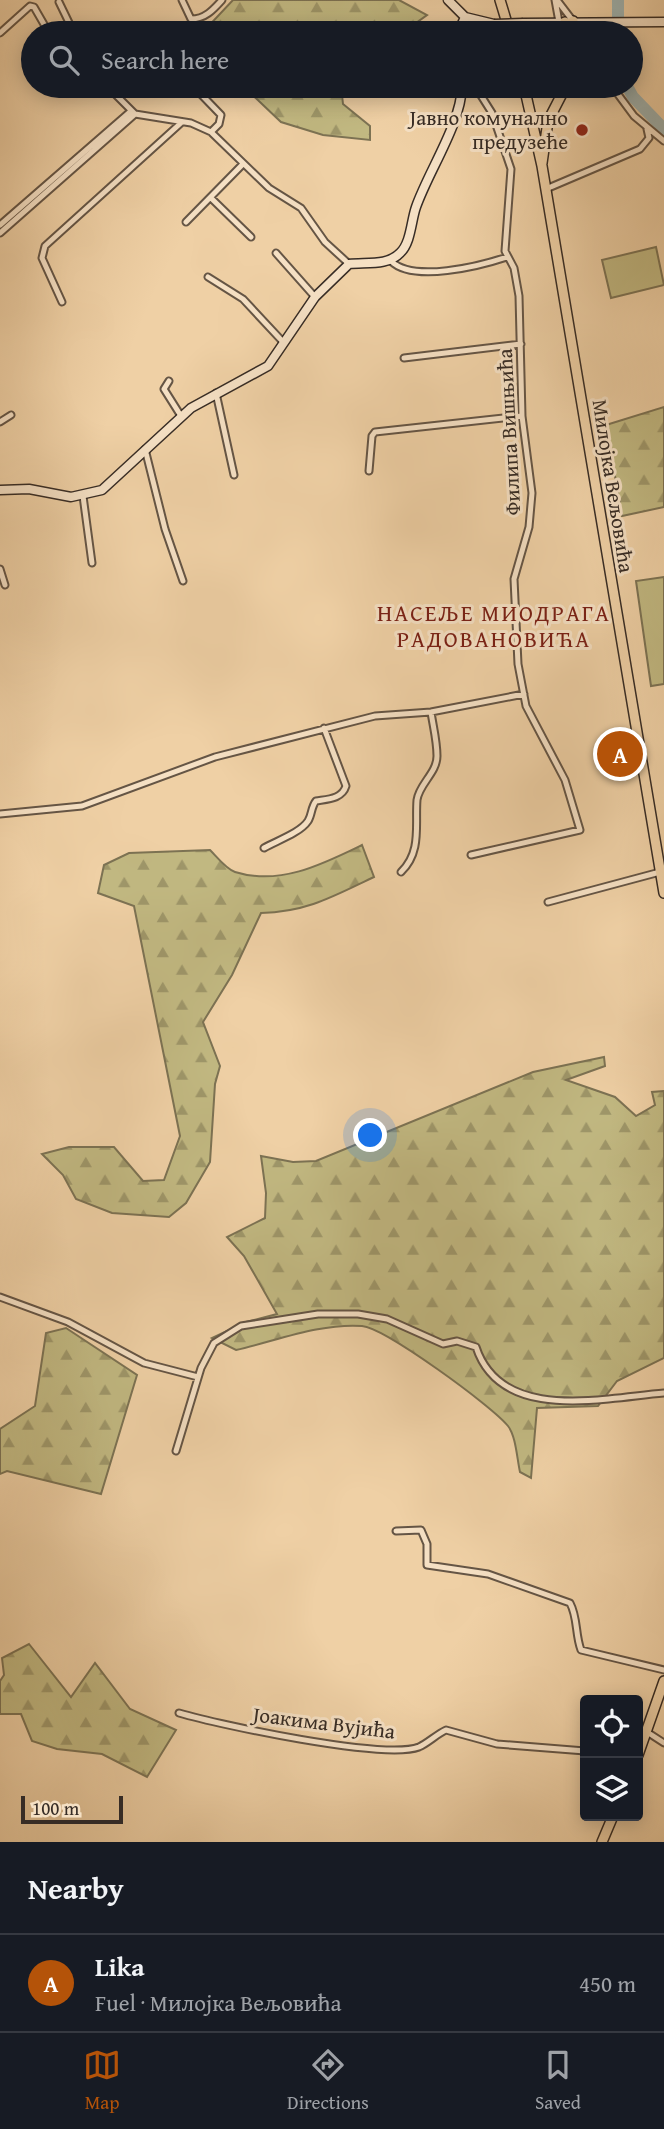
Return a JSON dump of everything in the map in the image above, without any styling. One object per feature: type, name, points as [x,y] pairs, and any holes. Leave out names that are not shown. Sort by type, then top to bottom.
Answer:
[{"type":"main road","points":[[500,0],[506,21]]},
{"type":"main road","name":"Милојка Вељовића","points":[[527,98],[542,166],[664,893]]},
{"type":"main road","points":[[542,166],[548,121],[560,98]]},
{"type":"main road","points":[[643,1742],[664,1681]]},
{"type":"main road","points":[[602,1842],[611,1821]]},
{"type":"street","points":[[182,0],[191,19],[205,16],[222,0]]},
{"type":"street","points":[[447,0],[465,17],[482,21]]},
{"type":"street","points":[[556,0],[566,21]]},
{"type":"street","points":[[556,0],[566,21]]},
{"type":"street","points":[[59,2],[68,21]]},
{"type":"street","points":[[0,33],[30,6],[34,7],[42,21]]},
{"type":"street","points":[[463,21],[465,17]]},
{"type":"street","points":[[588,21],[629,21]]},
{"type":"street","points":[[643,21],[664,22]]},
{"type":"street","points":[[118,98],[132,113],[182,122],[211,132],[269,188],[301,208],[325,242],[349,264]]},
{"type":"street","points":[[205,98],[221,115],[219,124],[211,132]]},
{"type":"street","points":[[391,261],[406,245],[416,207],[458,110],[460,98]]},
{"type":"street","name":"Филипа Вишњића","points":[[471,855],[580,830],[565,780],[528,709],[518,664],[514,579],[529,527],[532,493],[522,416],[521,344],[516,278],[507,257],[509,163],[492,113],[483,98]]},
{"type":"street","points":[[621,98],[647,129],[664,141]]},
{"type":"street","points":[[0,225],[132,113]]},
{"type":"street","points":[[0,233],[132,113]]},
{"type":"street","points":[[62,302],[43,258],[45,246],[182,122]]},
{"type":"street","points":[[545,189],[640,149],[649,138],[647,129]]},
{"type":"street","points":[[186,222],[243,164]]},
{"type":"street","points":[[211,198],[251,237]]},
{"type":"street","points":[[276,253],[315,297]]},
{"type":"street","points":[[0,490],[29,489],[83,496],[102,490],[181,416],[216,393],[268,366],[315,297],[349,264],[391,261],[405,270],[434,271],[507,257]]},
{"type":"street","points":[[208,277],[243,299],[284,343]]},
{"type":"street","points":[[404,359],[521,344]]},
{"type":"street","points":[[169,381],[164,389],[181,416]]},
{"type":"street","points":[[216,393],[234,475]]},
{"type":"street","points":[[0,422],[10,415]]},
{"type":"street","points":[[369,471],[372,436],[375,432],[522,416]]},
{"type":"street","points":[[145,449],[165,529],[183,581]]},
{"type":"street","points":[[83,496],[92,563]]},
{"type":"street","points":[[0,569],[5,585]]},
{"type":"street","points":[[0,814],[82,806],[215,757],[324,727],[375,716],[431,712],[524,694]]},
{"type":"street","points":[[401,872],[409,865],[419,828],[417,799],[431,777],[437,758],[431,712]]},
{"type":"street","points":[[264,848],[303,826],[309,820],[311,807],[316,801],[338,797],[344,792],[346,786],[324,727]]},
{"type":"street","points":[[548,902],[660,872]]},
{"type":"street","points":[[0,1297],[68,1322],[144,1363],[198,1377]]},
{"type":"street","points":[[176,1451],[198,1377],[214,1343],[241,1326],[318,1314],[358,1314],[387,1319],[443,1345],[457,1341],[476,1347],[480,1360],[496,1382],[520,1394],[557,1402],[664,1392]]},
{"type":"street","points":[[396,1531],[421,1530],[427,1544],[427,1565],[488,1574],[570,1603],[576,1615],[576,1637],[581,1650],[664,1670]]},
{"type":"street","name":"Јоакима Вујића","points":[[179,1713],[253,1731],[384,1750],[418,1747],[446,1730],[497,1744],[580,1751]]},
{"type":"street","points":[[647,1732],[664,1743]]},
{"type":"green space","points":[[233,0],[399,0],[427,15],[419,21],[213,21]]},
{"type":"green space","points":[[256,98],[342,98],[343,104],[370,126],[370,140],[323,135],[281,122]]},
{"type":"green space","points":[[656,247],[664,285],[611,298],[602,260]]},
{"type":"green space","points":[[664,407],[664,507],[622,516],[606,425]]},
{"type":"green space","points":[[664,577],[664,684],[651,686],[636,581]]},
{"type":"green space","points":[[362,845],[374,877],[306,906],[261,913],[232,975],[203,1022],[220,1066],[215,1084],[210,1162],[186,1203],[169,1217],[112,1213],[76,1199],[63,1175],[42,1154],[69,1147],[114,1147],[143,1181],[164,1180],[180,1136],[134,906],[98,893],[104,865],[129,853],[210,850],[225,866],[235,872],[252,876],[285,875],[317,866]]},
{"type":"green space","points":[[604,1057],[605,1066],[566,1080],[615,1097],[636,1116],[655,1105],[652,1092],[664,1091],[664,1358],[617,1381],[598,1406],[537,1408],[531,1478],[520,1472],[513,1436],[498,1416],[438,1369],[374,1330],[362,1326],[330,1327],[236,1350],[212,1338],[246,1322],[277,1314],[244,1256],[227,1237],[265,1218],[266,1193],[261,1156],[293,1162],[316,1161],[533,1072]]},
{"type":"green space","points":[[66,1328],[137,1375],[101,1494],[7,1471],[0,1474],[0,1429],[35,1406],[46,1333]]},
{"type":"green space","points":[[29,1644],[71,1697],[95,1663],[130,1709],[176,1730],[147,1777],[102,1754],[57,1749],[32,1741],[21,1714],[0,1714],[0,1681],[4,1675],[2,1658]]},
{"type":"waterway","points":[[618,0],[618,21]]},
{"type":"waterway","points":[[634,98],[664,129]]},
{"type":"place","name":"Јавно комунално предузеће","points":[[582,130]]},
{"type":"place","name":"Lika","points":[[620,754]]},
{"type":"district","name":"НАСЕЉЕ МИОДРАГА РАДОВАНОВИЋА","points":[[494,626]]}]
